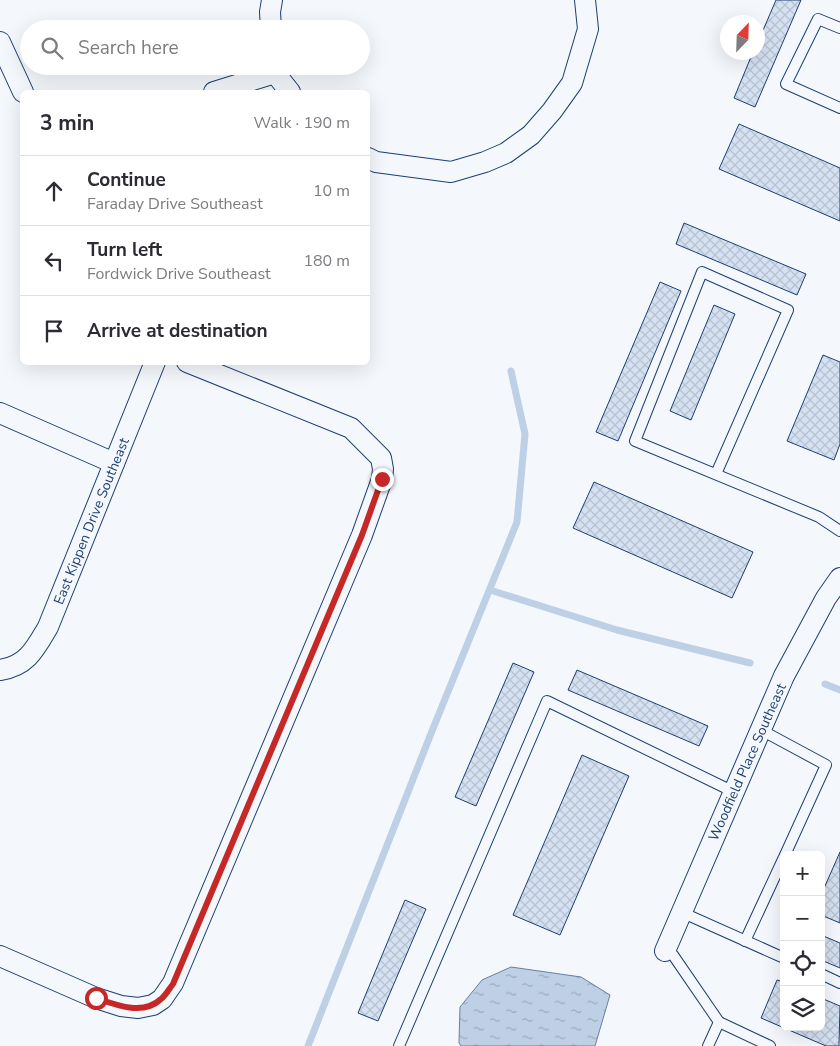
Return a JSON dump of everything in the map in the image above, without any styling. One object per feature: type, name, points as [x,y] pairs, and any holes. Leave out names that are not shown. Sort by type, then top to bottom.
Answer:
[{"type":"street","points":[[270,20],[272,0]]},
{"type":"street","points":[[370,159],[376,162],[451,172],[499,156],[531,135],[572,83],[588,29],[585,0]]},
{"type":"street","points":[[0,42],[22,90]]},
{"type":"street","points":[[219,90],[260,75]]},
{"type":"street","points":[[278,75],[289,90]]},
{"type":"street","name":"East Kippen Drive Southeast","points":[[6,669],[32,654],[48,627],[154,365]]},
{"type":"street","points":[[0,956],[96,998],[121,1006],[138,1008],[153,1005],[162,999],[173,984],[362,535],[382,479],[381,458],[351,428],[194,365]]},
{"type":"street","points":[[0,414],[114,463]]},
{"type":"street","name":"Woodfield Place Southeast","points":[[665,951],[784,676],[826,598],[840,578]]},
{"type":"lane","points":[[840,28],[818,19],[786,84],[840,108]]},
{"type":"lane","points":[[716,474],[788,310],[702,272],[635,441],[820,517],[840,531]]},
{"type":"lane","points":[[399,1046],[547,701],[734,792]]},
{"type":"lane","points":[[760,730],[826,765],[786,851]]},
{"type":"lane","points":[[745,941],[780,865]]},
{"type":"lane","points":[[681,912],[780,956]]},
{"type":"lane","points":[[665,951],[673,955],[719,1022],[770,1046]]},
{"type":"lane","points":[[825,976],[840,983]]},
{"type":"lane","points":[[708,1046],[719,1022]]},
{"type":"water","points":[[511,967],[581,977],[610,995],[595,1046],[461,1046],[459,1043],[460,1007],[482,980]]},
{"type":"building","points":[[776,0],[801,0],[755,107],[734,98],[750,60],[765,60],[765,26]]},
{"type":"building","points":[[739,124],[840,168],[840,221],[719,169]]},
{"type":"building","points":[[684,223],[806,274],[797,295],[676,244]]},
{"type":"building","points":[[660,282],[681,291],[618,441],[596,432]]},
{"type":"building","points":[[714,305],[735,314],[691,420],[670,411]]},
{"type":"building","points":[[823,355],[840,362],[840,444],[834,460],[787,441]]},
{"type":"building","points":[[594,482],[753,552],[732,598],[573,528]]},
{"type":"building","points":[[513,663],[534,672],[476,806],[455,797]]},
{"type":"building","points":[[577,670],[708,726],[699,746],[568,690]]},
{"type":"building","points":[[582,755],[629,776],[560,935],[513,915]]},
{"type":"building","points":[[840,852],[840,923],[825,917],[825,886]]},
{"type":"building","points":[[405,900],[426,909],[378,1021],[358,1013]]},
{"type":"building","points":[[825,937],[840,943],[840,968],[825,962]]},
{"type":"building","points":[[777,980],[780,981],[780,1026],[761,1018]]},
{"type":"building","points":[[825,1000],[840,1006],[839,1046],[826,1046],[791,1031],[825,1031]]},
{"type":"waterway","points":[[308,1046],[432,731],[517,522],[525,434],[511,371]]},
{"type":"waterway","points":[[490,590],[617,630],[750,663]]},
{"type":"waterway","points":[[825,684],[840,690]]},
{"type":"route","points":[[96,998],[121,1006],[138,1008],[153,1005],[162,999],[173,984],[362,535],[382,479]]}]
